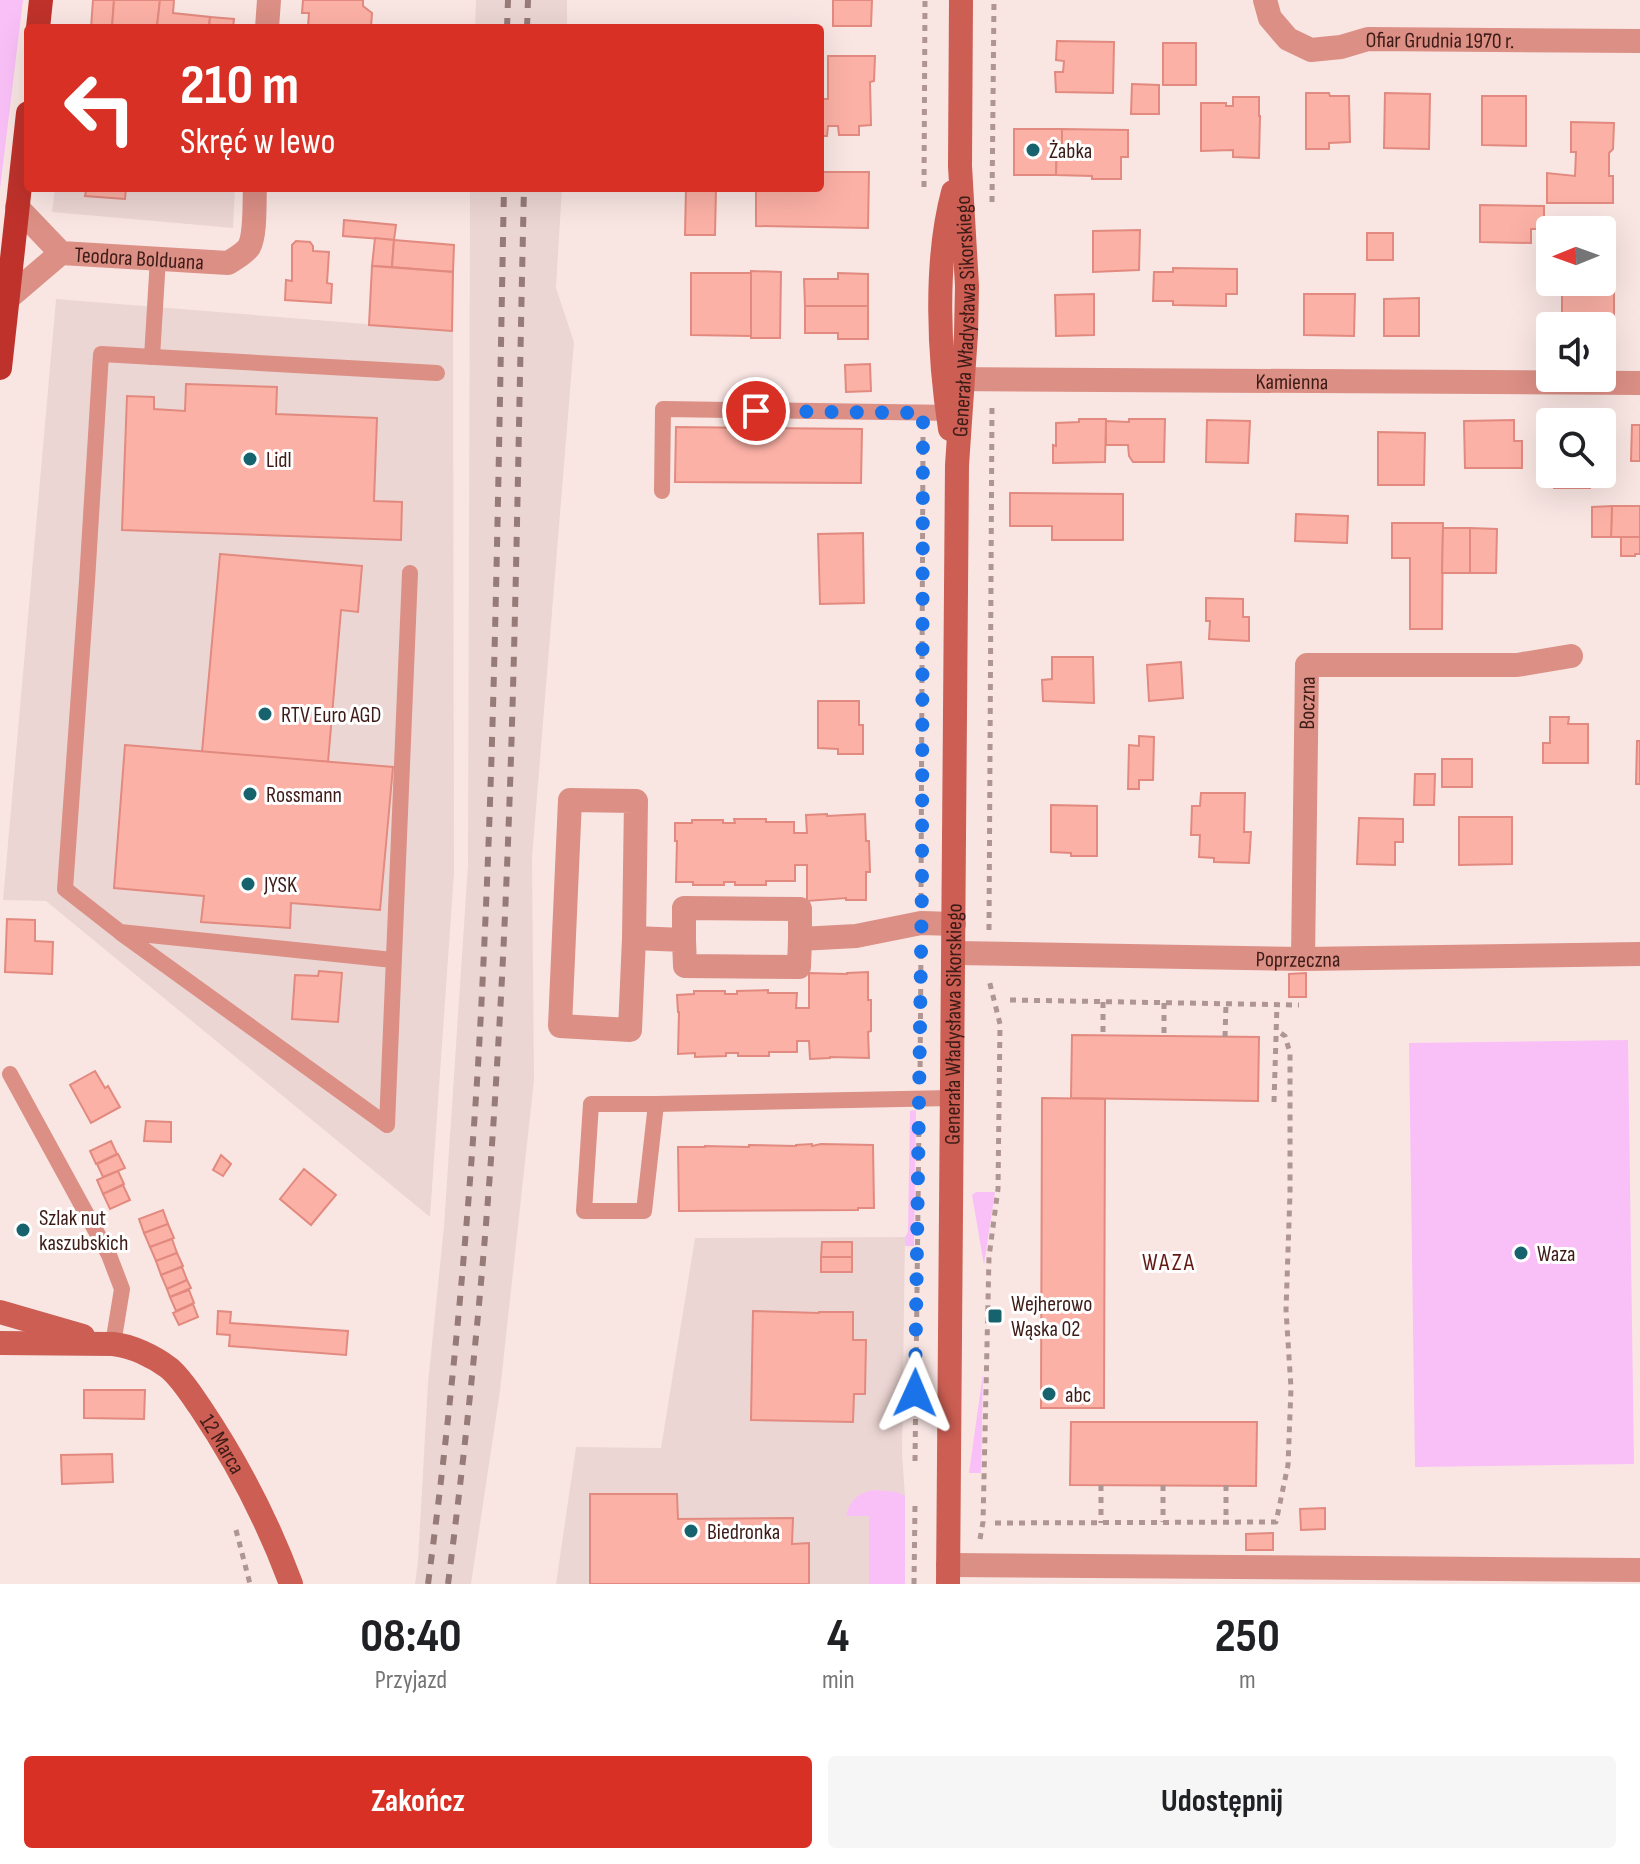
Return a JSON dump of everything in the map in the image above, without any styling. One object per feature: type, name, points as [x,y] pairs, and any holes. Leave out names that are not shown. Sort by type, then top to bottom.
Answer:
[{"type":"main road","points":[[38,24],[41,0]]},
{"type":"main road","points":[[0,368],[24,147]]},
{"type":"street","points":[[267,24],[269,0]]},
{"type":"street","name":"Generała Władysława Sikorskiego","points":[[948,1574],[957,465],[954,379],[941,287],[945,226],[960,166],[961,0]]},
{"type":"street","name":"Ofiar Grudnia 1970 r.","points":[[1265,0],[1270,18],[1288,39],[1311,50],[1341,47],[1368,39],[1640,41]]},
{"type":"street","name":"Teodora Bolduana","points":[[17,207],[61,253],[228,263],[248,248],[252,237],[255,192]]},
{"type":"street","name":"Teodora Bolduana","points":[[6,300],[61,253]]},
{"type":"street","name":"Kamienna","points":[[954,379],[1640,383]]},
{"type":"street","name":"Boczna","points":[[1303,959],[1307,665],[1517,665],[1571,656]]},
{"type":"street","points":[[570,800],[636,801],[634,938],[630,1030],[560,1026],[570,800]]},
{"type":"street","points":[[684,908],[800,909],[800,939],[799,967],[685,966],[684,908]]},
{"type":"street","points":[[800,939],[856,936],[921,923],[954,924]]},
{"type":"street","points":[[634,938],[684,940]]},
{"type":"street","name":"Poprzeczna","points":[[954,953],[1303,959],[1640,954]]},
{"type":"street","name":"12 Marca","points":[[0,1312],[113,1344]]},
{"type":"street","name":"12 Marca","points":[[0,1343],[129,1346],[170,1369],[188,1390],[241,1475],[291,1584]]},
{"type":"street","points":[[948,1574],[979,1565],[1640,1570]]},
{"type":"lane","points":[[152,357],[158,258]]},
{"type":"lane","points":[[410,573],[387,1125],[65,889],[101,354],[437,373]]},
{"type":"lane","points":[[662,491],[663,409],[954,413]]},
{"type":"lane","points":[[120,932],[393,960]]},
{"type":"lane","points":[[10,1074],[109,1255],[122,1289],[113,1344]]},
{"type":"lane","points":[[656,1104],[644,1211],[584,1211],[591,1104],[952,1098]]},
{"type":"path","points":[[924,201],[925,0]]},
{"type":"path","points":[[992,207],[994,0]]},
{"type":"path","points":[[979,1565],[984,1506],[989,1257],[998,1189],[1000,1024],[988,975],[993,379]]},
{"type":"path","points":[[915,1461],[923,413]]},
{"type":"path","points":[[1010,1000],[1299,1005]]},
{"type":"path","points":[[1103,1002],[1103,1036]]},
{"type":"path","points":[[1164,1003],[1164,1036]]},
{"type":"path","points":[[1225,1037],[1226,1004]]},
{"type":"path","points":[[1274,1102],[1277,1004]]},
{"type":"path","points":[[995,1523],[1276,1522],[1288,1465],[1291,1388],[1286,1310],[1290,1053],[1285,1036],[1276,1030]]},
{"type":"path","points":[[1101,1485],[1101,1523]]},
{"type":"path","points":[[1163,1485],[1163,1522]]},
{"type":"path","points":[[1226,1485],[1226,1522]]},
{"type":"path","points":[[914,1584],[915,1504]]},
{"type":"path","points":[[234,1521],[250,1584]]},
{"type":"shaded area","points":[[0,0],[23,0],[0,189]]},
{"type":"shaded area","points":[[476,0],[567,0],[567,24],[475,24]]},
{"type":"shaded area","points":[[54,192],[235,192],[233,228],[52,212]]},
{"type":"shaded area","points":[[470,192],[562,192],[556,288],[574,342],[532,858],[534,1080],[500,1391],[471,1584],[415,1584],[428,1383],[444,1226],[468,865]]},
{"type":"shaded area","points":[[56,299],[453,331],[454,873],[430,1217],[46,901],[3,900]]},
{"type":"shaded area","name":"Waza","points":[[1628,1040],[1634,1464],[1415,1467],[1409,1043]]},
{"type":"shaded area","points":[[916,1110],[914,1246],[905,1246],[908,1232],[910,1111]]},
{"type":"shaded area","points":[[976,1192],[995,1192],[984,1265],[972,1195]]},
{"type":"shaded area","points":[[905,1237],[902,1453],[905,1584],[556,1584],[576,1447],[661,1448],[695,1238]]},
{"type":"shaded area","points":[[983,1373],[981,1473],[969,1473]]},
{"type":"shaded area","points":[[873,1490],[897,1492],[905,1496],[905,1584],[869,1584],[869,1516],[846,1516],[855,1498]]},
{"type":"building","points":[[93,0],[114,0],[112,24],[91,24]]},
{"type":"building","points":[[114,0],[160,0],[157,24],[112,24]]},
{"type":"building","points":[[160,0],[174,0],[173,13],[210,17],[209,24],[157,24]]},
{"type":"building","points":[[303,0],[363,0],[363,6],[372,13],[371,24],[308,24],[309,13],[302,13]]},
{"type":"building","points":[[833,0],[872,0],[871,26],[833,26]]},
{"type":"building","points":[[210,17],[234,19],[233,24],[209,24]]},
{"type":"building","points":[[1057,41],[1114,42],[1113,93],[1056,92],[1055,72],[1063,72],[1064,61],[1056,60]]},
{"type":"building","points":[[1163,43],[1196,43],[1196,85],[1163,85]]},
{"type":"building","points":[[828,56],[875,56],[874,81],[870,82],[871,125],[859,126],[859,135],[839,135],[838,126],[828,126],[827,136],[824,136],[824,99],[828,99]]},
{"type":"building","points":[[1132,84],[1159,85],[1159,114],[1131,114]]},
{"type":"building","points":[[1306,93],[1349,96],[1350,142],[1329,143],[1329,149],[1306,149]]},
{"type":"building","points":[[1385,93],[1430,94],[1429,149],[1384,148]]},
{"type":"building","points":[[1482,96],[1526,96],[1526,146],[1482,145]]},
{"type":"building","points":[[1233,97],[1259,97],[1259,158],[1233,157],[1233,150],[1201,151],[1201,103],[1233,106]]},
{"type":"building","points":[[1571,122],[1614,123],[1613,149],[1609,153],[1613,203],[1547,203],[1547,173],[1575,176],[1576,152],[1571,152]]},
{"type":"building","points":[[1014,129],[1062,129],[1062,143],[1057,143],[1056,175],[1014,175]]},
{"type":"building","points":[[1062,129],[1128,130],[1128,157],[1121,157],[1121,179],[1056,175],[1057,143],[1062,143]]},
{"type":"building","points":[[824,172],[869,172],[868,228],[756,226],[756,192],[824,192]]},
{"type":"building","points":[[86,192],[126,192],[125,199],[85,196]]},
{"type":"building","points":[[686,192],[716,192],[715,235],[685,235]]},
{"type":"building","points":[[1480,205],[1544,206],[1544,216],[1536,216],[1536,229],[1531,229],[1531,243],[1480,242]]},
{"type":"building","points":[[344,220],[396,225],[394,240],[343,236]]},
{"type":"building","points":[[1140,230],[1139,270],[1093,272],[1093,231]]},
{"type":"building","points":[[1367,233],[1393,233],[1393,260],[1367,260]]},
{"type":"building","points":[[375,238],[394,240],[392,267],[372,266]]},
{"type":"building","points":[[394,240],[454,245],[453,272],[392,267]]},
{"type":"building","points":[[296,241],[310,242],[313,251],[329,252],[327,283],[332,284],[331,303],[285,300],[286,280],[292,281],[292,245]]},
{"type":"building","points":[[372,266],[453,272],[452,331],[369,325]]},
{"type":"building","points":[[1173,268],[1237,269],[1237,294],[1226,294],[1226,306],[1173,305],[1173,301],[1153,301],[1154,272],[1173,272]]},
{"type":"building","points":[[751,271],[781,272],[780,338],[751,338]]},
{"type":"building","points":[[691,273],[751,273],[751,336],[691,335]]},
{"type":"building","points":[[838,273],[868,274],[868,306],[805,306],[804,279],[838,279]]},
{"type":"building","points":[[1094,294],[1094,335],[1056,336],[1055,295]]},
{"type":"building","points":[[1304,294],[1355,294],[1354,336],[1304,335]]},
{"type":"building","points":[[1562,296],[1614,296],[1614,312],[1562,312]]},
{"type":"building","points":[[1419,298],[1419,336],[1384,336],[1384,299]]},
{"type":"building","points":[[805,306],[868,306],[868,339],[838,339],[838,333],[805,333]]},
{"type":"building","points":[[870,364],[871,391],[846,392],[845,365]]},
{"type":"building","name":"Lidl","points":[[186,384],[277,387],[276,414],[377,418],[374,501],[402,502],[401,540],[122,530],[127,396],[154,397],[154,409],[185,411]]},
{"type":"building","points":[[1079,419],[1106,419],[1105,462],[1053,463],[1056,423],[1079,422]]},
{"type":"building","points":[[1129,419],[1165,419],[1164,462],[1133,462],[1128,445],[1106,445],[1106,421],[1129,422]]},
{"type":"building","points":[[1207,420],[1250,421],[1248,463],[1206,462]]},
{"type":"building","points":[[1514,420],[1514,441],[1522,441],[1522,468],[1465,468],[1464,421]]},
{"type":"building","points":[[1632,425],[1640,425],[1640,461],[1631,461]]},
{"type":"building","points":[[676,427],[862,429],[861,483],[675,482]]},
{"type":"building","points":[[1378,432],[1425,433],[1424,485],[1378,485]]},
{"type":"building","points":[[1010,493],[1123,494],[1123,540],[1052,540],[1052,526],[1010,526]]},
{"type":"building","points":[[1612,506],[1640,506],[1640,537],[1611,537]]},
{"type":"building","points":[[1612,506],[1611,537],[1592,537],[1592,507]]},
{"type":"building","points":[[1296,514],[1348,516],[1347,543],[1295,541]]},
{"type":"building","points":[[1392,523],[1443,523],[1442,629],[1410,629],[1410,558],[1392,558]]},
{"type":"building","points":[[1443,528],[1470,528],[1470,573],[1442,573]]},
{"type":"building","points":[[1470,528],[1497,529],[1496,573],[1470,573]]},
{"type":"building","points":[[863,533],[864,603],[820,604],[818,534]]},
{"type":"building","points":[[1621,537],[1640,537],[1640,554],[1621,556]]},
{"type":"building","points":[[220,554],[362,566],[358,612],[341,610],[328,762],[202,752]]},
{"type":"building","points":[[1206,598],[1243,599],[1243,617],[1249,617],[1249,641],[1209,639]]},
{"type":"building","points":[[1052,657],[1093,657],[1094,703],[1043,701],[1042,680],[1052,679]]},
{"type":"building","points":[[1181,662],[1183,698],[1149,701],[1147,665]]},
{"type":"building","points":[[818,701],[859,701],[863,754],[838,754],[838,749],[818,748]]},
{"type":"building","points":[[1550,717],[1569,717],[1568,724],[1588,724],[1588,763],[1543,763],[1543,743],[1550,743]]},
{"type":"building","points":[[1139,736],[1154,737],[1153,780],[1139,780],[1139,789],[1128,789],[1129,745],[1139,746]]},
{"type":"building","points":[[1637,741],[1640,741],[1640,784],[1636,784]]},
{"type":"building","points":[[125,745],[393,767],[380,910],[291,903],[290,928],[201,922],[204,896],[114,888]]},
{"type":"building","points":[[1442,759],[1472,759],[1472,787],[1442,787]]},
{"type":"building","points":[[1415,774],[1435,774],[1434,805],[1414,805]]},
{"type":"building","points":[[1201,793],[1245,793],[1244,832],[1251,832],[1249,863],[1214,862],[1214,858],[1199,857],[1200,835],[1191,835],[1192,806],[1200,806]]},
{"type":"building","points":[[1051,805],[1097,806],[1097,856],[1051,852]]},
{"type":"building","points":[[865,814],[870,872],[866,872],[866,900],[807,901],[807,865],[795,865],[795,881],[766,881],[766,885],[724,882],[724,885],[693,885],[693,882],[676,882],[675,823],[723,820],[723,823],[735,823],[734,819],[766,819],[766,822],[794,822],[794,833],[807,833],[806,815]]},
{"type":"building","points":[[1459,817],[1512,817],[1512,864],[1459,865]]},
{"type":"building","points":[[1359,818],[1403,819],[1403,842],[1395,842],[1395,865],[1357,864]]},
{"type":"building","points":[[7,919],[35,920],[35,941],[53,942],[52,974],[5,972]]},
{"type":"building","points":[[319,971],[342,973],[338,1022],[292,1019],[295,975],[318,976]]},
{"type":"building","points":[[868,972],[868,1000],[871,1000],[869,1058],[810,1059],[809,1041],[797,1041],[797,1052],[769,1052],[769,1056],[726,1053],[726,1056],[695,1057],[695,1053],[678,1054],[677,995],[694,994],[694,991],[737,994],[737,991],[768,990],[768,993],[797,993],[796,1008],[809,1008],[809,973]]},
{"type":"building","points":[[1306,973],[1306,997],[1289,997],[1289,974]]},
{"type":"building","points":[[1072,1035],[1259,1037],[1258,1101],[1071,1098]]},
{"type":"building","points":[[95,1071],[120,1107],[91,1123],[70,1085]]},
{"type":"building","points":[[1042,1098],[1105,1099],[1104,1408],[1041,1408]]},
{"type":"building","points":[[146,1121],[171,1122],[171,1142],[144,1141]]},
{"type":"building","points":[[111,1141],[117,1154],[96,1164],[90,1151]]},
{"type":"building","points":[[873,1145],[874,1208],[679,1211],[678,1147]]},
{"type":"building","points":[[118,1154],[125,1168],[103,1177],[97,1164]]},
{"type":"building","points":[[221,1155],[231,1164],[223,1176],[213,1170]]},
{"type":"building","points":[[304,1169],[336,1195],[311,1225],[280,1199]]},
{"type":"building","points":[[118,1171],[124,1184],[103,1194],[97,1180]]},
{"type":"building","points":[[123,1185],[130,1200],[110,1209],[103,1194]]},
{"type":"building","points":[[163,1210],[168,1224],[144,1233],[139,1219]]},
{"type":"building","points":[[168,1224],[174,1238],[150,1247],[144,1233]]},
{"type":"building","points":[[172,1239],[177,1253],[156,1261],[150,1247]]},
{"type":"building","points":[[822,1242],[852,1242],[852,1257],[821,1257]]},
{"type":"building","points":[[177,1253],[183,1266],[161,1275],[156,1261]]},
{"type":"building","points":[[821,1257],[852,1257],[852,1272],[821,1272]]},
{"type":"building","points":[[182,1267],[187,1280],[167,1289],[161,1275]]},
{"type":"building","points":[[187,1280],[191,1288],[170,1297],[167,1289]]},
{"type":"building","points":[[189,1290],[194,1303],[176,1311],[170,1297]]},
{"type":"building","points":[[193,1304],[198,1317],[179,1325],[173,1313]]},
{"type":"building","points":[[218,1311],[231,1312],[230,1323],[348,1331],[346,1355],[229,1346],[230,1335],[217,1334]]},
{"type":"building","points":[[753,1311],[853,1312],[853,1340],[866,1340],[865,1394],[854,1394],[853,1422],[751,1420]]},
{"type":"building","points":[[84,1390],[145,1390],[144,1419],[84,1418]]},
{"type":"building","points":[[1071,1422],[1257,1422],[1256,1486],[1070,1485]]},
{"type":"building","points":[[112,1454],[113,1482],[62,1484],[61,1455]]},
{"type":"building","name":"Biedronka","points":[[590,1494],[677,1494],[678,1519],[793,1518],[792,1544],[809,1543],[809,1584],[590,1584]]},
{"type":"building","points":[[1325,1508],[1325,1529],[1301,1530],[1300,1509]]},
{"type":"building","points":[[1273,1533],[1273,1550],[1246,1550],[1246,1534]]},
{"type":"railway","points":[[507,24],[508,0]]},
{"type":"railway","points":[[527,24],[528,0]]},
{"type":"railway","points":[[428,1584],[458,1325],[478,1066],[492,737],[504,192]]},
{"type":"railway","points":[[448,1584],[483,1261],[503,956],[515,627],[524,192]]},
{"type":"place","name":"Żabka","points":[[1033,150]]},
{"type":"place","name":"Lidl","points":[[250,459]]},
{"type":"place","name":"RTV Euro AGD","points":[[265,714]]},
{"type":"place","name":"Rossmann","points":[[250,794]]},
{"type":"place","name":"JYSK","points":[[248,884]]},
{"type":"place","name":"Szlak nut kaszubskich","points":[[23,1230]]},
{"type":"place","name":"Waza","points":[[1521,1253]]},
{"type":"place","name":"Wejherowo Wąska 02","points":[[995,1316]]},
{"type":"place","name":"abc","points":[[1049,1394]]},
{"type":"place","name":"Biedronka","points":[[691,1531]]},
{"type":"district","name":"WAZA","points":[[1169,1262]]},
{"type":"route","points":[[756,411],[923,413],[922,882],[915,1393]]}]
